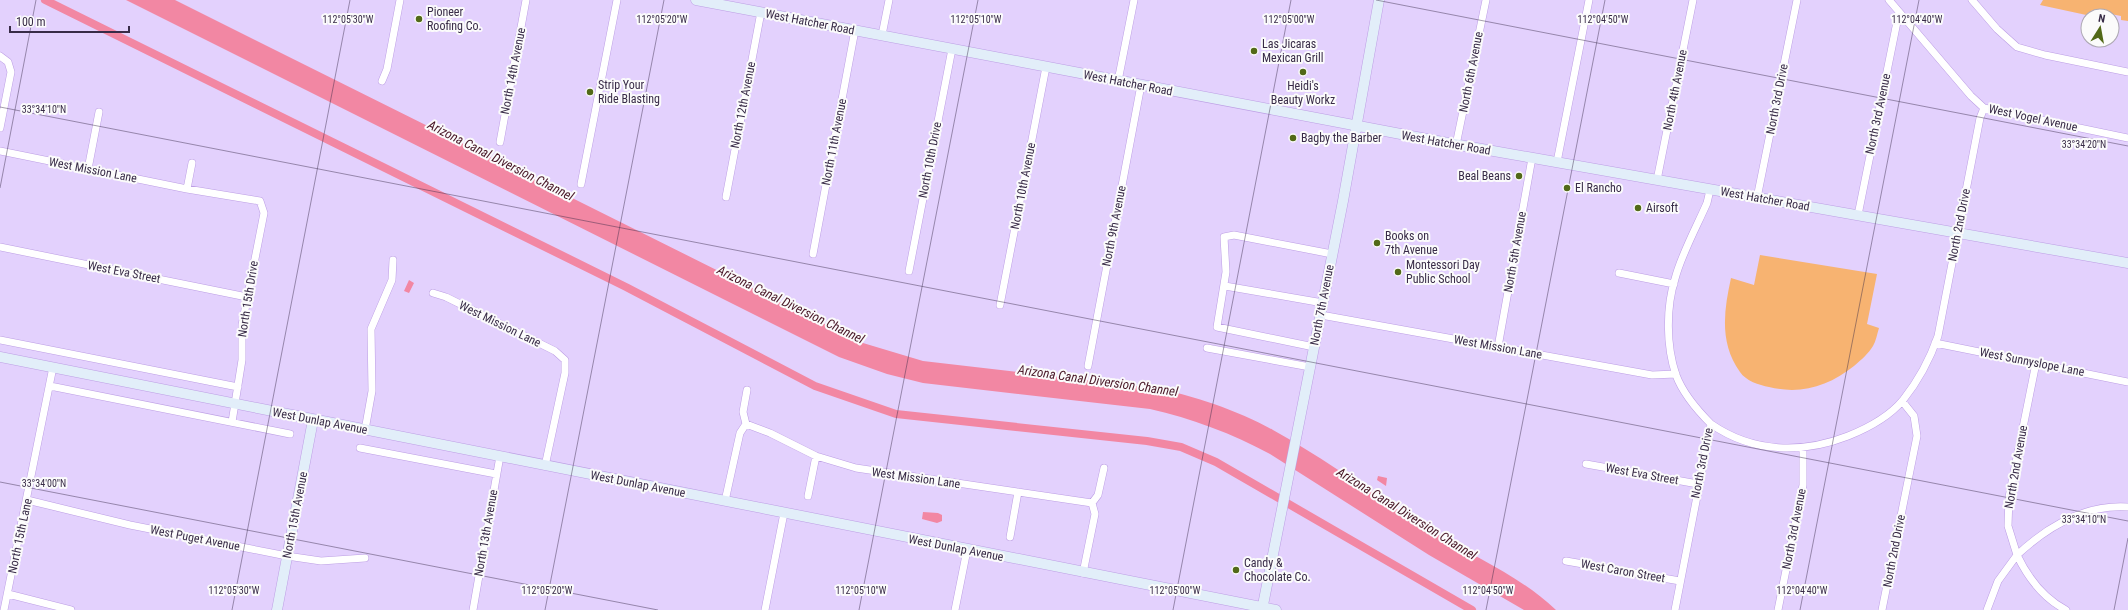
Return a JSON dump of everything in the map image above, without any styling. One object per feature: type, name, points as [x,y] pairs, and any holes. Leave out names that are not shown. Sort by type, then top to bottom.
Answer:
[{"type":"main road","name":"West Hatcher Road","points":[[696,0],[1456,145],[2128,263]]},
{"type":"main road","name":"North 7th Avenue","points":[[1262,609],[1323,303],[1379,0]]},
{"type":"main road","name":"West Dunlap Avenue","points":[[0,357],[1262,609],[1276,610]]},
{"type":"main road","name":"North 15th Avenue","points":[[277,610],[313,420]]},
{"type":"street","points":[[382,81],[387,69],[400,0]]},
{"type":"street","name":"North 14th Avenue","points":[[500,142],[526,0]]},
{"type":"street","points":[[581,184],[617,0]]},
{"type":"street","points":[[882,35],[889,0]]},
{"type":"street","points":[[1118,81],[1134,0]]},
{"type":"street","name":"North 6th Avenue","points":[[1456,145],[1486,0]]},
{"type":"street","points":[[1557,162],[1589,0]]},
{"type":"street","name":"North 4th Avenue","points":[[1657,180],[1693,0]]},
{"type":"street","name":"North 3rd Drive","points":[[1757,198],[1797,0]]},
{"type":"street","name":"West Vogel Avenue","points":[[1889,0],[1971,96],[1984,108],[2128,138]]},
{"type":"street","points":[[1972,0],[1997,29],[2018,47],[2045,55],[2128,72]]},
{"type":"street","name":"North 12th Avenue","points":[[726,198],[761,12]]},
{"type":"street","name":"North 3rd Avenue","points":[[1858,215],[1900,12]]},
{"type":"street","name":"North 11th Avenue","points":[[813,254],[855,30]]},
{"type":"street","name":"North 10th Drive","points":[[909,271],[952,49]]},
{"type":"street","points":[[0,56],[8,62],[11,72],[0,128]]},
{"type":"street","name":"North 10th Avenue","points":[[1000,305],[1046,67]]},
{"type":"street","name":"North 9th Avenue","points":[[1088,366],[1141,85]]},
{"type":"street","name":"North 2nd Drive","points":[[1935,343],[1980,118],[1984,108]]},
{"type":"street","points":[[88,169],[99,112]]},
{"type":"street","name":"West Mission Lane","points":[[0,152],[186,189],[260,201]]},
{"type":"street","name":"North 5th Avenue","points":[[1498,346],[1532,158]]},
{"type":"street","points":[[186,189],[192,163]]},
{"type":"street","name":"North 3rd Drive","points":[[1675,610],[1698,484],[1711,424],[1690,400],[1676,374],[1669,333],[1670,306],[1674,284],[1707,203],[1710,190]]},
{"type":"street","name":"North 15th Drive","points":[[232,422],[242,360],[242,325],[264,213],[260,201]]},
{"type":"street","points":[[1314,348],[1217,327],[1225,286],[1224,237],[1234,235],[1332,254]]},
{"type":"street","name":"West Eva Street","points":[[0,247],[247,297]]},
{"type":"street","points":[[365,430],[372,391],[371,329],[392,280],[393,260]]},
{"type":"street","points":[[1620,273],[1674,284]]},
{"type":"street","points":[[1225,286],[1323,303]]},
{"type":"street","name":"West Mission Lane","points":[[433,293],[446,297],[556,352],[565,360],[565,373],[545,466]]},
{"type":"street","name":"West Mission Lane","points":[[1320,315],[1652,375],[1676,374]]},
{"type":"street","points":[[0,340],[238,387]]},
{"type":"street","points":[[1711,424],[1735,438],[1752,444],[1772,448],[1803,448],[1835,441],[1859,432],[1882,418],[1902,400],[1927,363],[1935,343]]},
{"type":"street","name":"West Sunnyslope Lane","points":[[1935,343],[2128,382]]},
{"type":"street","points":[[1207,348],[1310,367]]},
{"type":"street","name":"North 2nd Avenue","points":[[2016,556],[2008,526],[2009,497],[2036,363]]},
{"type":"street","name":"North 15th Lane","points":[[4,610],[28,500],[53,367]]},
{"type":"street","name":"West Dunlap Avenue","points":[[50,386],[290,434]]},
{"type":"street","points":[[725,501],[740,433],[746,424],[743,412],[747,390]]},
{"type":"street","name":"North 2nd Drive","points":[[1882,610],[1917,436],[1914,416],[1902,400]]},
{"type":"street","name":"West Mission Lane","points":[[746,424],[770,433],[816,456],[870,471],[1092,504]]},
{"type":"street","name":"West Dunlap Avenue","points":[[360,448],[496,474]]},
{"type":"street","name":"North 3rd Avenue","points":[[1778,610],[1804,485],[1803,448]]},
{"type":"street","name":"North 13th Avenue","points":[[473,610],[500,456]]},
{"type":"street","points":[[808,496],[816,456]]},
{"type":"street","name":"West Eva Street","points":[[1586,464],[1698,484]]},
{"type":"street","points":[[1083,573],[1095,514],[1092,504],[1098,495],[1104,468]]},
{"type":"street","points":[[1010,537],[1018,492]]},
{"type":"street","name":"West Puget Avenue","points":[[28,500],[59,506],[109,520],[287,556],[320,561],[365,558]]},
{"type":"street","points":[[1987,610],[1998,581],[2016,556],[2044,531],[2080,514],[2102,508],[2128,507]]},
{"type":"street","points":[[765,610],[784,513]]},
{"type":"street","points":[[955,610],[967,550]]},
{"type":"street","points":[[2016,556],[2026,573],[2039,590],[2066,610]]},
{"type":"street","name":"West Caron Street","points":[[1566,561],[1680,581]]},
{"type":"street","points":[[8,594],[71,610]]},
{"type":"shaded area","points":[[126,0],[175,0],[863,343],[923,361],[1154,388],[1200,399],[1246,416],[1294,442],[1414,520],[1513,577],[1556,610],[1524,610],[1429,555],[1270,454],[1227,433],[1196,422],[1150,409],[923,383],[887,374],[839,357]]},
{"type":"shaded area","points":[[2043,0],[2128,0],[2128,21],[2121,20],[2120,8],[2080,8],[2080,14],[2040,5]]},
{"type":"shaded area","points":[[1760,255],[1877,274],[1867,324],[1879,328],[1874,344],[1867,354],[1854,366],[1835,379],[1814,387],[1792,390],[1781,389],[1765,386],[1746,378],[1733,361],[1729,350],[1725,326],[1726,302],[1731,278],[1754,285]]},
{"type":"shaded area","points":[[409,280],[414,283],[409,293],[404,291]]},
{"type":"shaded area","points":[[1378,476],[1387,478],[1386,486],[1377,480]]},
{"type":"shaded area","points":[[923,512],[938,513],[942,515],[942,521],[937,523],[922,519]]},
{"type":"waterway","points":[[45,0],[626,287],[815,386],[896,414],[1147,441],[1181,447],[1216,462],[1472,610]]},
{"type":"place","name":"Pioneer Roofing Co.","points":[[419,19]]},
{"type":"place","name":"Las Jicaras Mexican Grill","points":[[1254,51]]},
{"type":"place","name":"Heidi's Beauty Workz","points":[[1303,72]]},
{"type":"place","name":"Strip Your Ride Blasting","points":[[590,92]]},
{"type":"place","name":"Bagby the Barber","points":[[1293,138]]},
{"type":"place","name":"Beal Beans","points":[[1519,176]]},
{"type":"place","name":"El Rancho","points":[[1567,188]]},
{"type":"place","name":"Airsoft","points":[[1638,208]]},
{"type":"place","name":"Books on 7th Avenue","points":[[1377,243]]},
{"type":"place","name":"Montessori Day Public School","points":[[1398,272]]},
{"type":"place","name":"Candy & Chocolate Co.","points":[[1236,570]]},
{"type":"water label","name":"Arizona Canal Diversion Channel","points":[[501,160]]},
{"type":"water label","name":"Arizona Canal Diversion Channel","points":[[791,304]]},
{"type":"water label","name":"Arizona Canal Diversion Channel","points":[[1098,380]]},
{"type":"water label","name":"Arizona Canal Diversion Channel","points":[[1407,513]]}]
